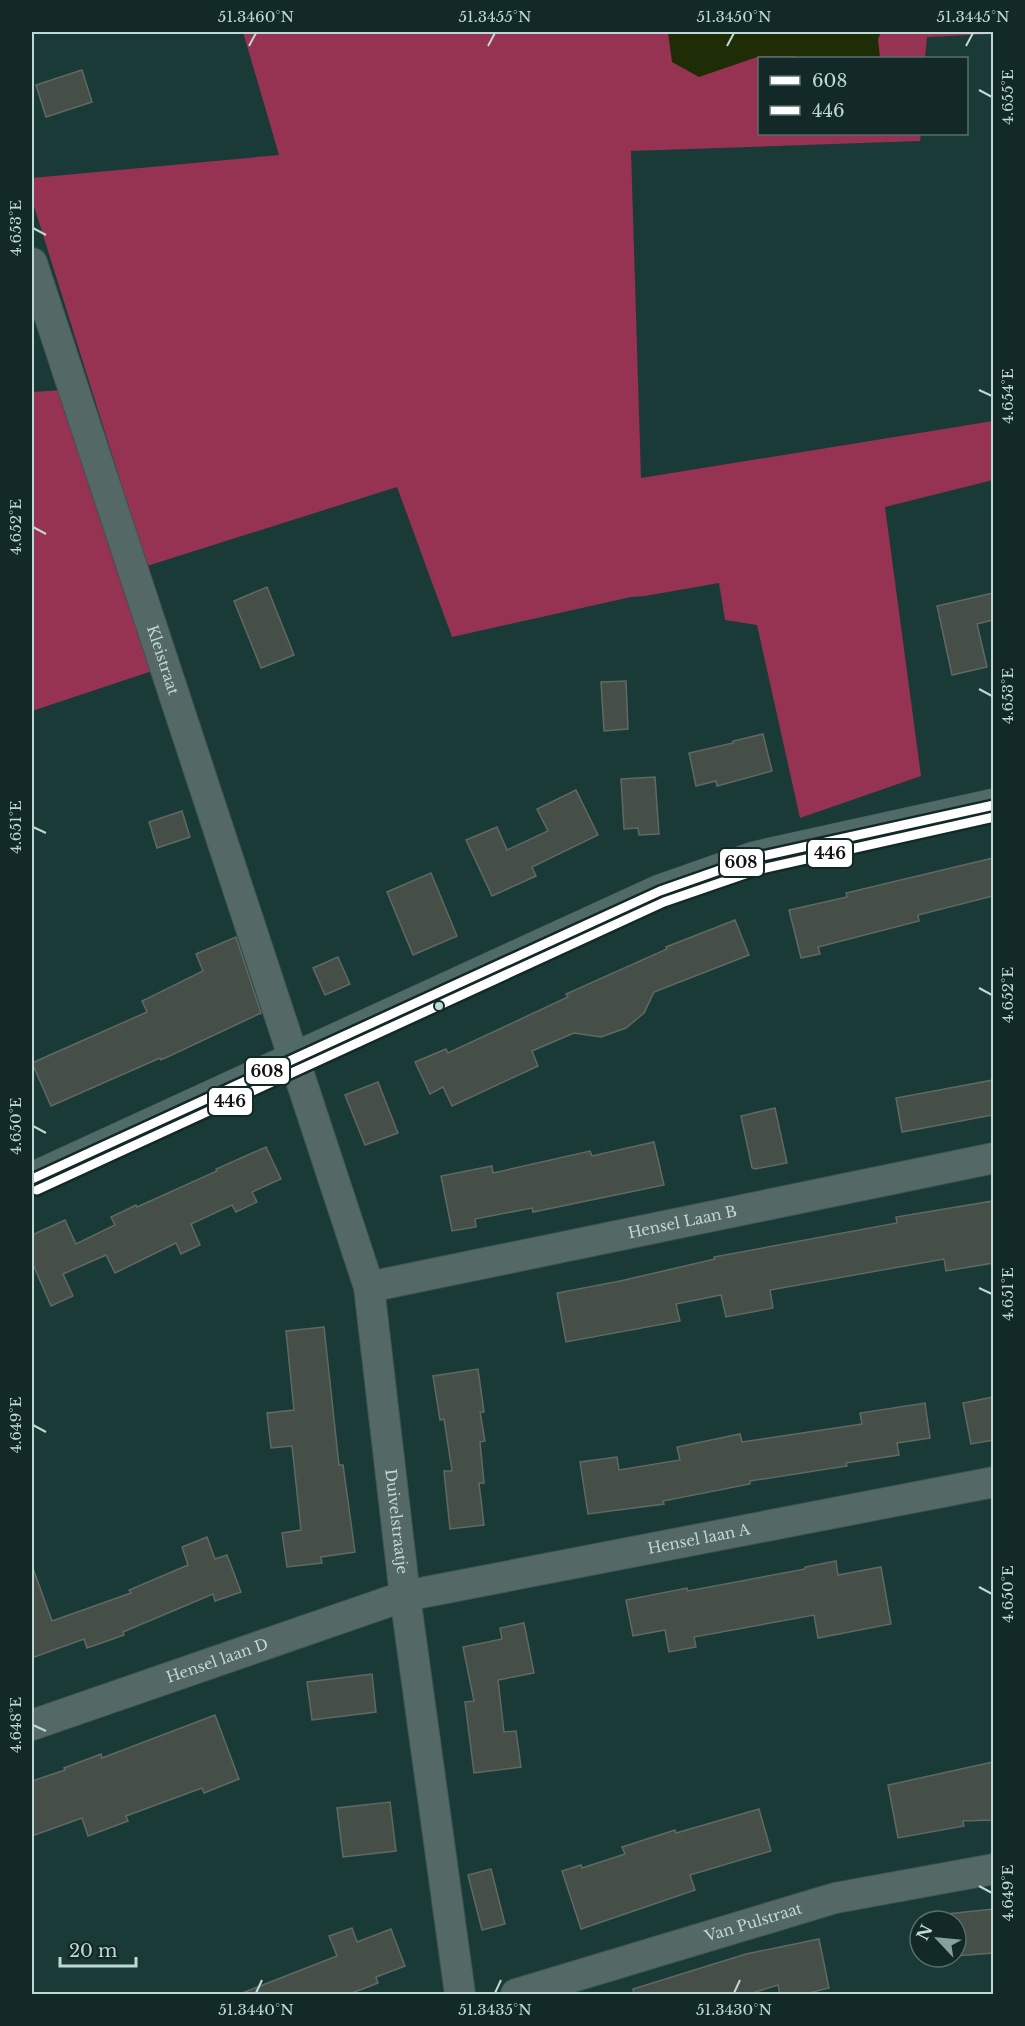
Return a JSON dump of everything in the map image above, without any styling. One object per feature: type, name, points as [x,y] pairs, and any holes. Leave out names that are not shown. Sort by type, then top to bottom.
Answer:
[{"type":"main road","points":[[32,1179],[660,891],[754,858],[993,805]]},
{"type":"street","name":"Kleistraat","points":[[32,263],[295,1059]]},
{"type":"street","name":"Duivelstraatje","points":[[295,1059],[369,1287],[405,1596],[460,1995]]},
{"type":"street","name":"Hensel Laan B","points":[[369,1287],[993,1158]]},
{"type":"street","name":"Hensel laan A","points":[[405,1596],[993,1482]]},
{"type":"street","name":"Hensel laan D","points":[[32,1725],[405,1596]]},
{"type":"street","name":"Van Pulstraat","points":[[516,1995],[835,1898],[993,1869]]},
{"type":"shaded area","points":[[243,32],[993,32],[993,34],[927,37],[925,57],[758,57],[758,135],[921,135],[920,141],[631,151],[641,478],[993,421],[993,480],[885,507],[921,776],[800,818],[757,625],[725,620],[719,583],[631,597],[452,637],[397,487],[147,566],[32,200],[32,178],[279,155]]},
{"type":"shaded area","points":[[668,32],[881,32],[878,39],[880,57],[760,56],[699,77],[672,62]]},
{"type":"shaded area","points":[[61,390],[155,670],[32,711],[32,392]]},
{"type":"building","points":[[82,70],[92,102],[46,117],[36,85]]},
{"type":"building","points":[[267,587],[294,655],[261,668],[234,601]]},
{"type":"building","points":[[993,593],[993,620],[977,624],[987,667],[952,675],[937,606]]},
{"type":"building","points":[[626,681],[628,729],[604,731],[601,682]]},
{"type":"building","points":[[763,734],[772,771],[717,786],[716,781],[696,786],[689,753]]},
{"type":"building","points":[[655,777],[659,834],[639,835],[638,828],[624,829],[621,779]]},
{"type":"building","points":[[576,790],[598,835],[532,867],[536,876],[492,896],[466,840],[497,827],[507,850],[548,831],[537,809]]},
{"type":"building","points":[[182,811],[190,837],[157,848],[149,822]]},
{"type":"building","points":[[993,858],[993,896],[918,915],[919,921],[818,947],[820,954],[801,958],[789,910],[847,897],[846,893]]},
{"type":"building","points":[[431,873],[457,936],[413,955],[387,892]]},
{"type":"building","points":[[735,920],[749,955],[654,992],[644,1013],[626,1028],[601,1037],[574,1033],[532,1051],[538,1066],[452,1106],[443,1087],[430,1094],[415,1062],[446,1049],[448,1053],[568,997],[566,994],[667,949],[666,947]]},
{"type":"building","points":[[236,937],[261,1013],[161,1060],[160,1058],[51,1106],[32,1063],[147,1012],[142,1001],[203,971],[196,954]]},
{"type":"building","points":[[338,957],[350,984],[325,995],[313,968]]},
{"type":"building","points":[[993,1080],[993,1115],[902,1132],[896,1098]]},
{"type":"building","points":[[378,1082],[398,1133],[365,1145],[345,1095]]},
{"type":"building","points":[[775,1108],[787,1163],[752,1168],[741,1116]]},
{"type":"building","points":[[654,1142],[664,1185],[533,1212],[532,1208],[475,1219],[476,1227],[452,1231],[441,1176],[492,1166],[493,1173],[590,1151],[592,1156]]},
{"type":"building","points":[[266,1147],[281,1179],[252,1192],[257,1202],[236,1212],[232,1205],[191,1224],[200,1245],[181,1254],[176,1243],[115,1273],[106,1255],[63,1274],[73,1296],[51,1306],[32,1262],[32,1235],[65,1220],[76,1244],[115,1225],[111,1217]]},
{"type":"building","points":[[993,1201],[993,1263],[946,1271],[944,1259],[770,1290],[773,1308],[726,1317],[721,1295],[676,1304],[680,1321],[566,1342],[557,1293],[620,1281],[715,1259],[714,1257],[897,1223],[896,1217]]},
{"type":"building","points":[[324,1327],[339,1465],[343,1465],[355,1552],[321,1557],[322,1563],[287,1567],[282,1533],[301,1530],[292,1446],[271,1448],[267,1413],[294,1410],[286,1331]]},
{"type":"building","points":[[478,1369],[484,1412],[480,1412],[485,1441],[480,1442],[484,1483],[479,1483],[484,1525],[450,1529],[444,1471],[452,1471],[444,1419],[440,1420],[433,1376]]},
{"type":"building","points":[[993,1397],[993,1440],[971,1444],[963,1403]]},
{"type":"building","points":[[925,1403],[930,1438],[897,1443],[899,1455],[846,1463],[847,1466],[750,1481],[750,1484],[663,1501],[664,1504],[588,1514],[580,1462],[617,1457],[619,1470],[680,1460],[677,1447],[740,1434],[742,1442],[862,1424],[860,1413]]},
{"type":"building","points":[[207,1537],[215,1559],[227,1555],[241,1592],[215,1601],[213,1594],[123,1632],[124,1635],[87,1648],[84,1639],[32,1658],[32,1571],[34,1571],[52,1621],[131,1593],[129,1590],[188,1565],[182,1547]]},
{"type":"building","points":[[836,1561],[838,1575],[881,1567],[891,1624],[818,1638],[814,1615],[694,1637],[696,1647],[669,1652],[665,1630],[633,1636],[626,1600],[687,1588],[688,1591]]},
{"type":"building","points":[[524,1623],[534,1673],[498,1680],[504,1732],[516,1731],[521,1767],[474,1773],[465,1702],[474,1701],[463,1647],[502,1639],[500,1628]]},
{"type":"building","points":[[372,1674],[376,1712],[312,1720],[307,1682]]},
{"type":"building","points":[[215,1715],[239,1779],[204,1793],[202,1788],[126,1816],[128,1821],[88,1836],[82,1818],[32,1836],[32,1781],[101,1754],[102,1758]]},
{"type":"building","points":[[993,1762],[993,1820],[963,1821],[964,1826],[898,1838],[888,1785]]},
{"type":"building","points":[[390,1802],[396,1851],[343,1857],[337,1808]]},
{"type":"building","points":[[759,1809],[771,1851],[690,1875],[695,1890],[581,1929],[562,1871],[581,1865],[582,1868],[625,1854],[622,1847],[675,1830],[676,1833]]},
{"type":"building","points":[[491,1869],[505,1924],[482,1930],[468,1875]]},
{"type":"building","points":[[993,1909],[993,1953],[968,1955],[968,1912]]},
{"type":"building","points":[[352,1928],[357,1942],[391,1929],[405,1966],[376,1977],[378,1983],[347,1995],[242,1995],[242,1993],[337,1956],[329,1936]]},
{"type":"building","points":[[819,1939],[829,1988],[801,1995],[780,1995],[778,1985],[746,1995],[634,1995],[633,1989],[746,1954]]},
{"type":"transit line","name":"608","points":[[32,1179],[660,891],[754,858],[994,805]]},
{"type":"transit line","name":"446","points":[[37,1190],[664,902],[757,870],[994,817]]}]
